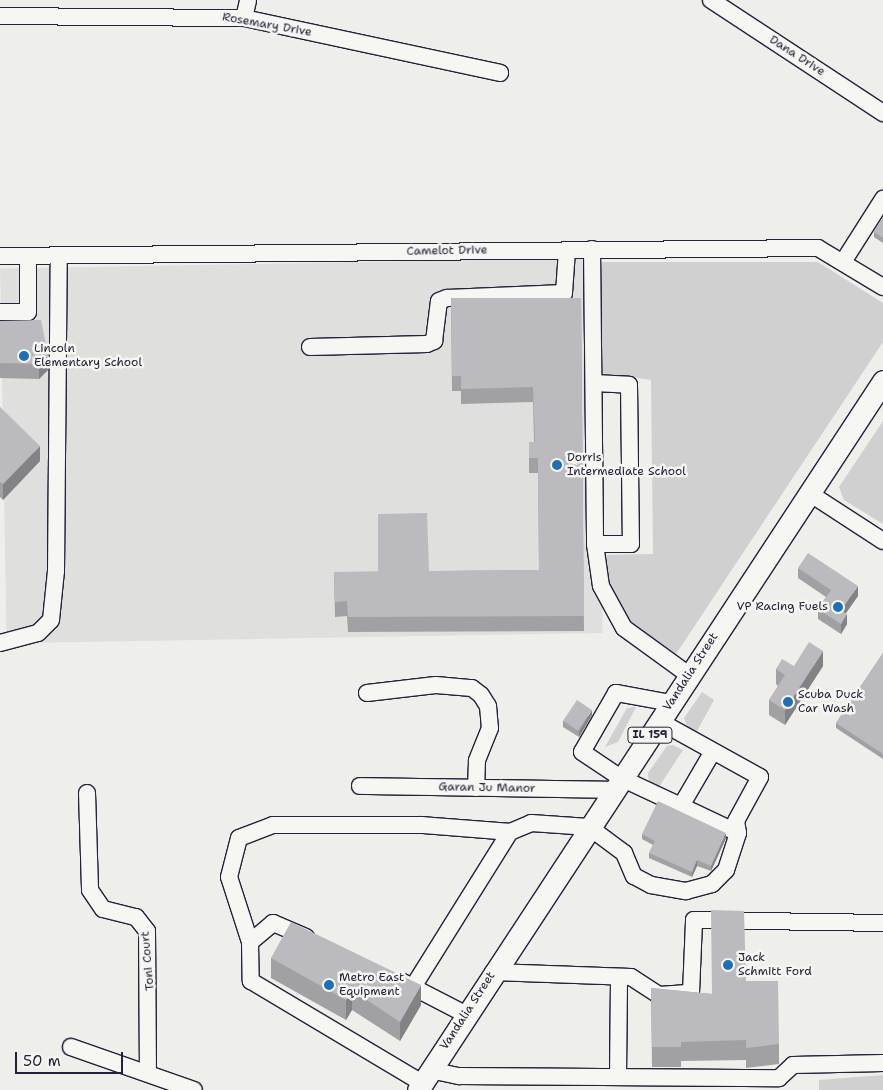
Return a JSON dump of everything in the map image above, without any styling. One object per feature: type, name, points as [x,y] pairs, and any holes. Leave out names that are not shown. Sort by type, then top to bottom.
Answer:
[{"type":"main road","name":"Vandalia Street","points":[[423,1081],[465,1014],[883,381]]},
{"type":"street","points":[[244,18],[248,0]]},
{"type":"street","name":"Dana Drive","points":[[711,0],[883,113]]},
{"type":"street","name":"Rosemary Drive","points":[[0,16],[244,18],[500,73]]},
{"type":"street","points":[[843,262],[883,199]]},
{"type":"street","name":"Camelot Drive","points":[[0,256],[818,248],[882,283]]},
{"type":"street","points":[[310,347],[427,344],[434,341],[439,301],[447,298],[564,293],[567,250]]},
{"type":"street","points":[[592,250],[595,544],[601,586],[614,615],[636,640],[689,675]]},
{"type":"street","points":[[0,643],[38,633],[51,620],[56,571],[59,255]]},
{"type":"street","points":[[0,312],[28,312],[28,256]]},
{"type":"street","points":[[594,383],[629,385],[631,544],[595,544]]},
{"type":"street","points":[[809,493],[883,541]]},
{"type":"street","points":[[367,693],[436,685],[472,688],[482,695],[488,706],[490,728],[477,761],[476,788]]},
{"type":"street","points":[[671,703],[616,692],[582,752],[617,784],[681,806],[738,833]]},
{"type":"street","points":[[659,721],[712,753],[760,777],[736,821],[738,833],[726,870],[712,884],[686,890],[651,885],[634,876],[624,854],[588,827],[531,823],[510,832],[422,825],[273,825],[239,838],[229,877],[250,942],[251,981],[423,1081],[459,1076],[569,1083],[618,1076],[780,1078],[793,1065],[883,1063]]},
{"type":"street","points":[[681,806],[712,753]]},
{"type":"street","name":"Garan Ju Manor","points":[[360,786],[476,788],[617,784]]},
{"type":"street","name":"Toni Court","points":[[87,793],[90,890],[104,909],[136,917],[147,931],[148,1073]]},
{"type":"street","points":[[413,987],[510,832]]},
{"type":"street","points":[[493,972],[631,977],[659,995],[691,993],[694,920],[883,923]]},
{"type":"street","points":[[250,942],[273,923],[319,942]]},
{"type":"street","points":[[388,974],[465,1014]]},
{"type":"street","points":[[618,1076],[619,977]]},
{"type":"street","points":[[71,1047],[194,1090]]},
{"type":"shaded area","points":[[596,258],[603,633],[7,643],[0,268]]},
{"type":"shaded area","points":[[592,262],[818,262],[883,303],[883,342],[670,663],[624,628],[596,555],[653,554],[651,380],[594,372]]},
{"type":"shaded area","points":[[883,421],[883,524],[844,500],[839,487]]},
{"type":"shaded area","points":[[702,692],[714,700],[696,733],[689,732],[684,718]]},
{"type":"shaded area","points":[[636,707],[618,742],[605,747],[627,708]]},
{"type":"shaded area","points":[[673,745],[683,750],[657,790],[649,783],[648,773],[667,746]]},
{"type":"shaded area","points":[[883,1075],[883,1090],[819,1090],[819,1080]]},
{"type":"building","points":[[883,217],[883,238],[874,232]]},
{"type":"building","name":"Dorris Intermediate School","points":[[451,298],[581,298],[584,616],[348,617],[347,601],[335,602],[334,572],[378,572],[378,514],[427,513],[429,571],[539,570],[538,458],[529,458],[529,442],[535,442],[533,387],[461,389],[461,376],[452,376]]},
{"type":"building","name":"Lincoln Elementary School","points":[[41,320],[48,355],[39,364],[0,363],[0,321]]},
{"type":"building","points":[[0,407],[40,446],[3,484],[0,482]]},
{"type":"building","points":[[808,553],[858,586],[841,610],[847,614],[841,624],[818,609],[831,590],[798,568]]},
{"type":"building","points":[[809,642],[823,651],[785,710],[769,700],[785,675],[776,669],[782,659],[794,666]]},
{"type":"building","points":[[883,653],[883,754],[836,723]]},
{"type":"building","points":[[577,700],[592,710],[578,731],[563,721]]},
{"type":"building","points":[[658,801],[726,833],[711,866],[697,860],[692,872],[649,853],[655,841],[642,834]]},
{"type":"building","name":"Jack Schmitt Ford","points":[[711,910],[744,911],[746,981],[778,981],[779,1044],[746,1048],[746,1040],[681,1042],[681,1047],[652,1047],[651,988],[712,994]]},
{"type":"building","points":[[291,922],[421,985],[400,1022],[352,990],[346,1000],[271,958]]},
{"type":"place","name":"Lincoln Elementary School","points":[[24,356]]},
{"type":"place","name":"Dorris Intermediate School","points":[[557,465]]},
{"type":"place","name":"VP Racing Fuels","points":[[838,607]]},
{"type":"place","name":"Scuba Duck Car Wash","points":[[788,702]]},
{"type":"place","name":"Jack Schmitt Ford","points":[[728,965]]},
{"type":"place","name":"Metro East Equipment","points":[[329,985]]}]
